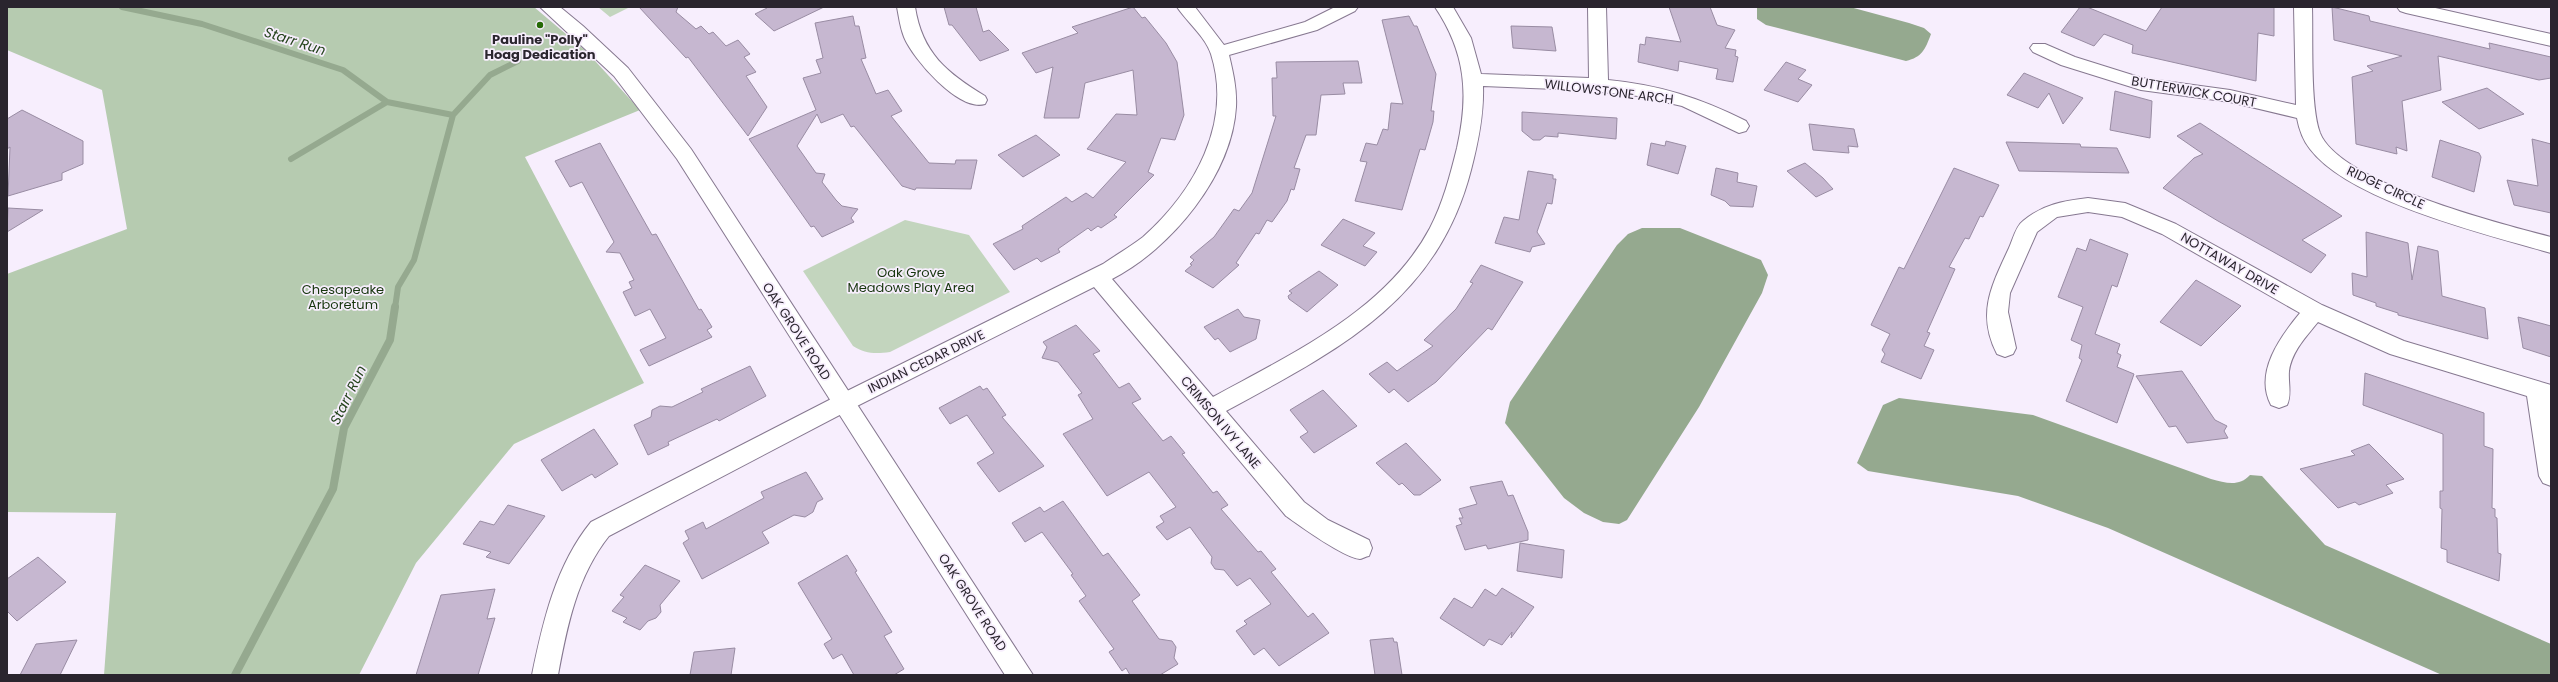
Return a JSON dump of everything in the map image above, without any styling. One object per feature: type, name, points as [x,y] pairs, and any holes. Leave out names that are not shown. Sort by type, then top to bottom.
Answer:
[{"type":"street","name":"OAK GROVE ROAD","points":[[549,7],[577,30],[621,72],[657,116],[845,402],[1020,675]]},
{"type":"street","points":[[906,7],[907,22],[916,44],[930,65],[951,84],[978,100]]},
{"type":"street","name":"INDIAN CEDAR DRIVE","points":[[545,675],[576,563],[591,538],[600,530],[845,402],[1097,276],[1149,243],[1174,218],[1206,173],[1223,134],[1227,109],[1227,96],[1220,52],[1186,7]]},
{"type":"street","points":[[1220,52],[1311,26],[1349,7]]},
{"type":"street","points":[[1210,409],[1313,354],[1345,331],[1380,302],[1423,256],[1447,213],[1460,174],[1475,101],[1471,62],[1461,34],[1444,7]]},
{"type":"street","points":[[1597,7],[1598,87]]},
{"type":"street","name":"RIDGE CIRCLE","points":[[2303,7],[2306,114],[2308,130],[2317,146],[2334,161],[2355,176],[2439,211],[2500,231],[2551,245]]},
{"type":"street","points":[[2406,7],[2551,40]]},
{"type":"street","name":"BUTTERWICK COURT","points":[[2039,48],[2068,61],[2141,84],[2230,96],[2306,114]]},
{"type":"street","name":"WILLOWSTONE ARCH","points":[[1474,80],[1554,82],[1668,96],[1691,103],[1739,126]]},
{"type":"street","name":"NOTTAWAY DRIVE","points":[[2005,348],[1997,312],[1999,293],[2015,253],[2029,227],[2038,218],[2064,208],[2088,205],[2134,213],[2169,229],[2314,311],[2398,348],[2544,392]]},
{"type":"street","name":"CRIMSON IVY LANE","points":[[1097,276],[1295,509],[1319,527],[1360,548]]},
{"type":"street","points":[[2279,399],[2278,364],[2284,349],[2314,311]]},
{"type":"street","points":[[2544,392],[2551,476]]},
{"type":"green space","name":"Chesapeake Arboretum","points":[[7,7],[534,7],[586,51],[640,110],[525,157],[644,383],[514,444],[416,563],[359,675],[104,675],[116,513],[7,512],[7,274],[127,229],[102,90],[7,50]]},
{"type":"green space","points":[[598,7],[630,7],[610,17]]},
{"type":"green space","name":"Oak Grove Meadows Play Area","points":[[905,220],[969,235],[1010,292],[890,352],[875,353],[862,351],[853,346],[803,271]]},
{"type":"shaded area","points":[[1757,7],[1850,7],[1924,28],[1931,34],[1922,52],[1916,57],[1906,61],[1766,25],[1757,19]]},
{"type":"shaded area","points":[[1642,228],[1680,228],[1761,260],[1768,275],[1762,293],[1699,407],[1627,520],[1619,524],[1603,522],[1584,513],[1564,498],[1505,423],[1510,402],[1617,245],[1628,234]]},
{"type":"shaded area","points":[[1899,398],[2033,415],[2222,482],[2237,483],[2246,479],[2250,475],[2262,476],[2325,545],[2551,644],[2551,675],[2442,675],[2108,528],[2018,496],[1868,471],[1857,463],[1883,405]]},
{"type":"building","points":[[639,7],[678,7],[676,12],[696,29],[701,26],[709,34],[713,32],[726,46],[738,40],[750,54],[744,57],[756,72],[746,76],[767,107],[748,136],[688,57],[686,58]]},
{"type":"building","points":[[765,7],[824,7],[774,31],[755,14],[767,8]]},
{"type":"building","points":[[944,7],[976,7],[983,32],[989,30],[1009,50],[980,61],[952,25],[949,25]]},
{"type":"building","points":[[1133,7],[1142,18],[1145,17],[1166,43],[1177,62],[1184,115],[1175,140],[1161,138],[1148,172],[1154,175],[1114,215],[1117,217],[1101,228],[1098,226],[1091,231],[1088,228],[1058,249],[1060,252],[1041,262],[1037,258],[1014,270],[993,244],[1023,229],[1022,226],[1066,197],[1072,202],[1086,193],[1093,198],[1126,162],[1087,149],[1116,114],[1137,115],[1133,70],[1085,83],[1079,118],[1044,118],[1053,67],[1036,73],[1022,53],[1078,33],[1072,27]]},
{"type":"building","points":[[1669,7],[1710,7],[1717,25],[1735,30],[1725,48],[1736,50],[1735,56],[1738,57],[1733,82],[1716,79],[1718,69],[1679,61],[1678,71],[1638,62],[1640,44],[1645,45],[1646,37],[1681,42]]},
{"type":"building","points":[[2080,7],[2087,7],[2146,31],[2162,7],[2274,7],[2274,36],[2258,33],[2256,81],[2132,53],[2133,45],[2104,34],[2094,46],[2061,32]]},
{"type":"building","points":[[2332,7],[2369,16],[2370,21],[2490,49],[2489,43],[2551,57],[2551,78],[2539,80],[2438,56],[2441,90],[2402,101],[2407,151],[2396,147],[2397,154],[2356,144],[2352,77],[2373,71],[2367,66],[2402,56],[2334,40]]},
{"type":"building","points":[[853,16],[855,26],[859,26],[866,58],[861,59],[876,94],[888,90],[902,111],[891,116],[929,163],[955,164],[956,160],[977,160],[971,189],[916,188],[915,190],[902,186],[854,126],[851,127],[843,114],[821,123],[817,114],[797,146],[816,173],[825,174],[822,182],[836,200],[842,206],[858,209],[851,218],[854,222],[822,237],[814,226],[811,227],[749,139],[816,110],[803,78],[821,73],[816,60],[823,58],[815,23]]},
{"type":"building","points":[[1409,16],[1414,26],[1417,26],[1436,74],[1431,111],[1434,111],[1433,122],[1425,150],[1420,149],[1402,210],[1355,201],[1367,162],[1360,161],[1366,143],[1377,145],[1383,129],[1388,130],[1391,103],[1403,104],[1382,20]]},
{"type":"building","points":[[1511,26],[1552,27],[1556,51],[1513,48]]},
{"type":"building","points":[[1358,61],[1362,83],[1343,83],[1345,94],[1321,95],[1316,135],[1306,135],[1294,168],[1300,169],[1294,190],[1291,189],[1287,201],[1272,222],[1267,220],[1259,234],[1256,233],[1236,263],[1239,265],[1213,288],[1185,271],[1192,265],[1190,264],[1194,260],[1190,257],[1214,237],[1234,209],[1239,211],[1252,193],[1276,116],[1273,116],[1272,78],[1277,78],[1276,62]]},
{"type":"building","points":[[1786,62],[1806,70],[1798,79],[1812,85],[1798,102],[1764,90]]},
{"type":"building","points":[[2024,73],[2083,98],[2063,124],[2049,93],[2038,108],[2007,95]]},
{"type":"building","points":[[2487,88],[2524,114],[2479,129],[2442,102]]},
{"type":"building","points":[[2115,91],[2152,101],[2150,138],[2110,130]]},
{"type":"building","points":[[22,110],[83,141],[83,164],[62,173],[62,180],[8,196],[10,147],[7,149],[7,119]]},
{"type":"building","points":[[1522,112],[1617,118],[1616,139],[1558,133],[1558,137],[1545,136],[1540,140],[1533,140],[1522,131]]},
{"type":"building","points":[[2200,123],[2342,216],[2302,240],[2326,255],[2311,273],[2218,221],[2163,188],[2194,158],[2203,154],[2177,136]]},
{"type":"building","points":[[1809,124],[1854,129],[1858,147],[1848,146],[1849,153],[1813,150]]},
{"type":"building","points":[[1036,135],[1060,155],[1023,177],[998,155]]},
{"type":"building","points":[[2532,139],[2551,144],[2551,213],[2514,205],[2507,180],[2538,186]]},
{"type":"building","points":[[2440,140],[2479,153],[2481,157],[2474,192],[2432,177]]},
{"type":"building","points":[[1666,141],[1686,146],[1678,174],[1647,165],[1651,143],[1665,146]]},
{"type":"building","points":[[2006,142],[2080,144],[2081,147],[2117,148],[2129,173],[2019,171]]},
{"type":"building","points":[[600,143],[652,235],[656,234],[699,310],[701,309],[712,327],[707,330],[712,337],[649,366],[640,350],[666,338],[650,309],[635,316],[623,292],[632,288],[629,282],[634,280],[620,253],[606,252],[614,242],[582,182],[570,187],[555,161]]},
{"type":"building","points":[[1805,163],[1823,178],[1833,189],[1816,197],[1787,171]]},
{"type":"building","points":[[1716,168],[1738,173],[1737,182],[1757,186],[1753,207],[1730,206],[1725,201],[1711,195]]},
{"type":"building","points":[[1954,168],[1999,185],[1983,217],[1980,216],[1969,239],[1965,238],[1949,267],[1955,269],[1927,332],[1930,333],[1924,346],[1934,350],[1921,379],[1881,362],[1885,354],[1882,350],[1890,334],[1871,325],[1899,267],[1904,269]]},
{"type":"building","points":[[1528,171],[1553,175],[1553,179],[1556,179],[1552,204],[1547,203],[1537,232],[1545,244],[1532,247],[1530,252],[1495,243],[1504,217],[1519,220]]},
{"type":"building","points":[[8,208],[43,210],[7,232]]},
{"type":"building","points":[[1343,219],[1375,233],[1363,246],[1377,252],[1365,266],[1321,245]]},
{"type":"building","points":[[2366,232],[2408,243],[2412,280],[2418,246],[2438,251],[2442,296],[2485,308],[2488,339],[2398,315],[2398,313],[2376,306],[2376,303],[2353,295],[2352,273],[2367,277]]},
{"type":"building","points":[[2090,239],[2128,254],[2117,287],[2112,285],[2095,334],[2120,344],[2117,353],[2121,355],[2117,367],[2134,374],[2117,423],[2066,401],[2082,360],[2079,358],[2082,345],[2071,340],[2083,307],[2058,297],[2077,248],[2086,251]]},
{"type":"building","points":[[1481,265],[1523,282],[1492,330],[1488,328],[1436,382],[1408,402],[1394,389],[1389,393],[1369,374],[1387,362],[1397,371],[1433,346],[1424,340],[1456,309],[1473,283],[1470,282]]},
{"type":"building","points":[[1319,271],[1338,285],[1307,312],[1289,299],[1288,296],[1292,293],[1289,291]]},
{"type":"building","points":[[2196,280],[2241,306],[2201,346],[2160,322]]},
{"type":"building","points":[[1238,309],[1244,317],[1260,320],[1256,339],[1230,352],[1218,338],[1215,340],[1204,327]]},
{"type":"building","points":[[2518,317],[2551,326],[2551,357],[2523,348]]},
{"type":"building","points":[[1076,325],[1100,351],[1093,354],[1119,388],[1129,383],[1141,399],[1132,403],[1163,441],[1171,436],[1185,453],[1182,454],[1213,493],[1217,491],[1228,505],[1221,509],[1258,552],[1261,551],[1276,569],[1271,572],[1308,617],[1313,613],[1329,633],[1279,666],[1264,648],[1254,655],[1236,631],[1247,624],[1244,621],[1271,604],[1250,578],[1237,586],[1224,570],[1215,569],[1211,563],[1212,557],[1190,527],[1167,540],[1156,527],[1164,522],[1160,516],[1176,507],[1149,472],[1107,496],[1063,434],[1093,419],[1078,395],[1082,393],[1058,362],[1042,358],[1047,347],[1043,342]]},
{"type":"building","points":[[750,366],[766,396],[719,421],[717,419],[668,442],[669,445],[648,455],[634,425],[651,417],[652,410],[660,406],[672,407],[703,392],[701,389]]},
{"type":"building","points":[[2182,371],[2215,420],[2227,426],[2224,431],[2228,438],[2187,443],[2176,426],[2169,427],[2136,376]]},
{"type":"building","points":[[2365,373],[2484,413],[2484,446],[2493,449],[2492,508],[2495,509],[2495,517],[2497,518],[2498,553],[2501,554],[2499,581],[2447,562],[2447,550],[2441,548],[2442,509],[2440,508],[2440,491],[2443,491],[2443,434],[2363,405]]},
{"type":"building","points":[[980,386],[983,390],[987,388],[1006,415],[1002,417],[1044,466],[999,492],[977,463],[994,453],[967,415],[950,424],[939,408]]},
{"type":"building","points":[[1323,390],[1357,426],[1314,453],[1300,437],[1308,432],[1290,410]]},
{"type":"building","points":[[594,429],[618,464],[595,478],[592,474],[562,491],[541,460]]},
{"type":"building","points":[[1406,443],[1441,480],[1420,495],[1414,495],[1402,483],[1399,485],[1376,463]]},
{"type":"building","points":[[2369,444],[2404,479],[2386,485],[2393,493],[2359,505],[2355,502],[2338,508],[2300,469],[2355,455],[2351,451]]},
{"type":"building","points":[[806,472],[823,499],[817,502],[813,512],[805,517],[794,515],[762,532],[769,543],[702,579],[683,543],[689,539],[685,531],[703,522],[706,529],[764,498],[761,492]]},
{"type":"building","points":[[1502,481],[1508,496],[1513,495],[1528,532],[1528,540],[1488,549],[1486,545],[1465,550],[1456,526],[1462,524],[1459,518],[1463,518],[1459,509],[1477,504],[1470,487]]},
{"type":"building","points":[[1063,501],[1103,556],[1108,553],[1140,595],[1132,601],[1159,639],[1172,641],[1176,647],[1174,658],[1178,664],[1160,675],[1130,675],[1126,668],[1122,671],[1109,652],[1114,649],[1079,601],[1086,596],[1071,575],[1073,574],[1042,532],[1025,542],[1012,523],[1040,507],[1044,512]]},
{"type":"building","points":[[508,505],[545,516],[509,564],[486,557],[491,552],[463,544],[480,521],[494,525]]},
{"type":"building","points":[[1520,543],[1564,550],[1562,578],[1517,571]]},
{"type":"building","points":[[847,555],[857,571],[855,572],[892,632],[884,636],[904,669],[894,675],[854,675],[842,654],[833,659],[824,644],[832,639],[798,583]]},
{"type":"building","points":[[38,557],[66,582],[17,621],[7,611],[7,579]]},
{"type":"building","points":[[645,565],[680,581],[660,605],[661,612],[656,618],[648,621],[640,630],[623,622],[627,618],[612,611],[624,597],[620,595]]},
{"type":"building","points":[[1502,588],[1534,607],[1511,638],[1512,632],[1502,645],[1489,639],[1484,646],[1440,618],[1454,598],[1472,608],[1485,589],[1496,596]]},
{"type":"building","points":[[495,589],[487,619],[495,618],[478,675],[416,675],[441,595]]},
{"type":"building","points":[[1393,638],[1394,642],[1397,642],[1402,675],[1375,675],[1370,640]]},
{"type":"building","points":[[77,640],[60,675],[20,675],[36,644]]},
{"type":"building","points":[[735,648],[731,675],[690,675],[694,652]]},
{"type":"waterway","name":"Starr Run","points":[[122,7],[202,24],[343,70],[387,102]]},
{"type":"waterway","name":"Starr Run","points":[[453,115],[490,75],[518,61]]},
{"type":"waterway","points":[[291,159],[387,102]]},
{"type":"waterway","name":"Starr Run","points":[[387,102],[453,115]]},
{"type":"waterway","name":"Starr Run","points":[[395,308],[398,287],[414,260],[453,115]]},
{"type":"waterway","name":"Starr Run","points":[[235,675],[333,489],[344,428],[390,340],[395,307]]},
{"type":"place","name":"Pauline \"Polly\" Hoag Dedication","points":[[540,25]]}]
